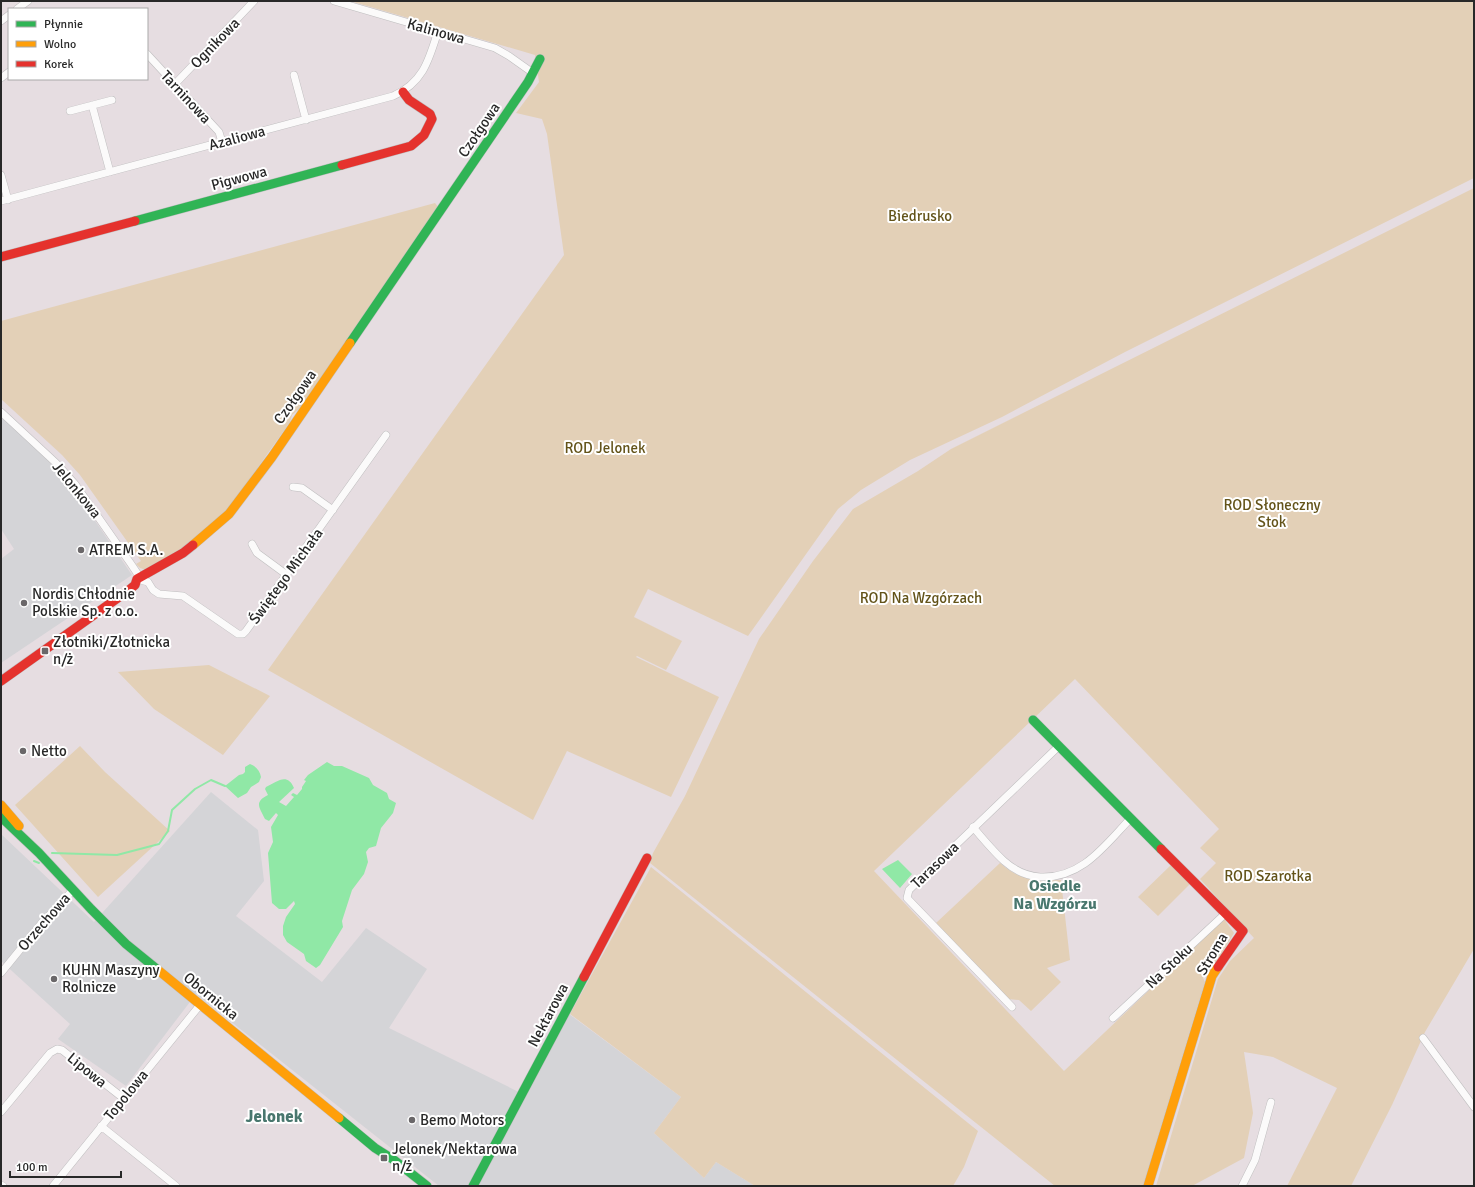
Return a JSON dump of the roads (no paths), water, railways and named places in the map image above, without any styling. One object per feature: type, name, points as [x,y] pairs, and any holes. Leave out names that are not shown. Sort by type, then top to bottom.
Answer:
[{"type":"street","points":[[19,8],[28,1]]},
{"type":"street","name":"Ognikowa","points":[[175,84],[254,1]]},
{"type":"street","name":"Kalinowa","points":[[334,1],[495,48],[533,73]]},
{"type":"street","name":"Azaliowa","points":[[4,200],[382,100],[403,92],[411,86],[423,71],[428,62],[438,31]]},
{"type":"street","name":"Tarninowa","points":[[148,55],[219,132],[222,142]]},
{"type":"street","name":"Czołgowa","points":[[1,681],[129,590],[135,585],[137,579],[183,553],[229,514],[272,457],[449,200],[533,73],[540,59]]},
{"type":"street","points":[[294,75],[306,120]]},
{"type":"street","name":"Pigwowa","points":[[1,257],[410,146],[419,142],[430,126],[432,119],[430,114],[409,100],[403,92]]},
{"type":"street","points":[[70,111],[112,100]]},
{"type":"street","points":[[92,105],[110,172]]},
{"type":"street","points":[[1,175],[4,200]]},
{"type":"street","name":"Jelonkowa","points":[[1,412],[56,463],[81,491],[137,573],[137,579]]},
{"type":"street","name":"Świętego Michała","points":[[137,579],[148,582],[153,590],[159,594],[183,596],[238,634],[243,634],[287,575],[386,435]]},
{"type":"street","points":[[293,487],[302,488],[333,510]]},
{"type":"street","points":[[252,544],[257,553],[287,575]]},
{"type":"street","name":"Stroma","points":[[1033,720],[1243,931],[1212,976],[1148,1186]]},
{"type":"street","name":"Tarasowa","points":[[1012,1007],[907,898],[909,890],[1058,746]]},
{"type":"street","name":"Obornicka","points":[[1,805],[39,853]]},
{"type":"street","name":"Obornicka","points":[[1,817],[39,853],[126,944],[375,1148],[398,1171],[416,1186]]},
{"type":"street","points":[[973,827],[1004,861],[1014,868],[1035,876],[1050,877],[1065,874],[1082,867],[1131,818]]},
{"type":"street","name":"Nektarowa","points":[[473,1186],[648,858]]},
{"type":"street","name":"Orzechowa","points":[[1,973],[40,925],[73,890]]},
{"type":"street","name":"Na Stoku","points":[[1113,1018],[1226,913]]},
{"type":"street","name":"Topolowa","points":[[53,1186],[122,1098],[200,1005]]},
{"type":"street","points":[[1423,1038],[1474,1107]]},
{"type":"street","name":"Lipowa","points":[[1,1112],[50,1053],[57,1049],[62,1050],[122,1098]]},
{"type":"street","points":[[1242,1186],[1255,1160],[1271,1102]]},
{"type":"street","points":[[101,1126],[176,1186]]},
{"type":"street","name":"Obornicka","points":[[375,1148],[394,1160],[427,1186]]},
{"type":"waterway","points":[[52,853],[117,855],[159,844],[168,831],[172,810],[195,789],[211,780],[225,786]]},
{"type":"waterway","points":[[34,861],[39,863]]},
{"type":"place","name":"ATREM S.A.","points":[[81,550]]},
{"type":"place","name":"Nordis Chłodnie Polskie Sp. z o.o.","points":[[24,603]]},
{"type":"place","name":"Złotniki/Złotnicka n/ż","points":[[45,651]]},
{"type":"place","name":"Netto","points":[[23,751]]},
{"type":"place","name":"KUHN Maszyny Rolnicze","points":[[54,979]]},
{"type":"place","name":"Bemo Motors","points":[[412,1120]]},
{"type":"place","name":"Jelonek/Nektarowa n/ż","points":[[384,1158]]},
{"type":"district","name":"Osiedle Na Wzgórzu","points":[[1055,895]]},
{"type":"district","name":"Jelonek","points":[[274,1116]]},
{"type":"park label","name":"Biedrusko","points":[[920,216]]},
{"type":"park label","name":"ROD Jelonek","points":[[605,448]]},
{"type":"park label","name":"ROD Słoneczny Stok","points":[[1272,514]]},
{"type":"park label","name":"ROD Na Wzgórzach","points":[[921,598]]},
{"type":"park label","name":"ROD Szarotka","points":[[1268,876]]}]
